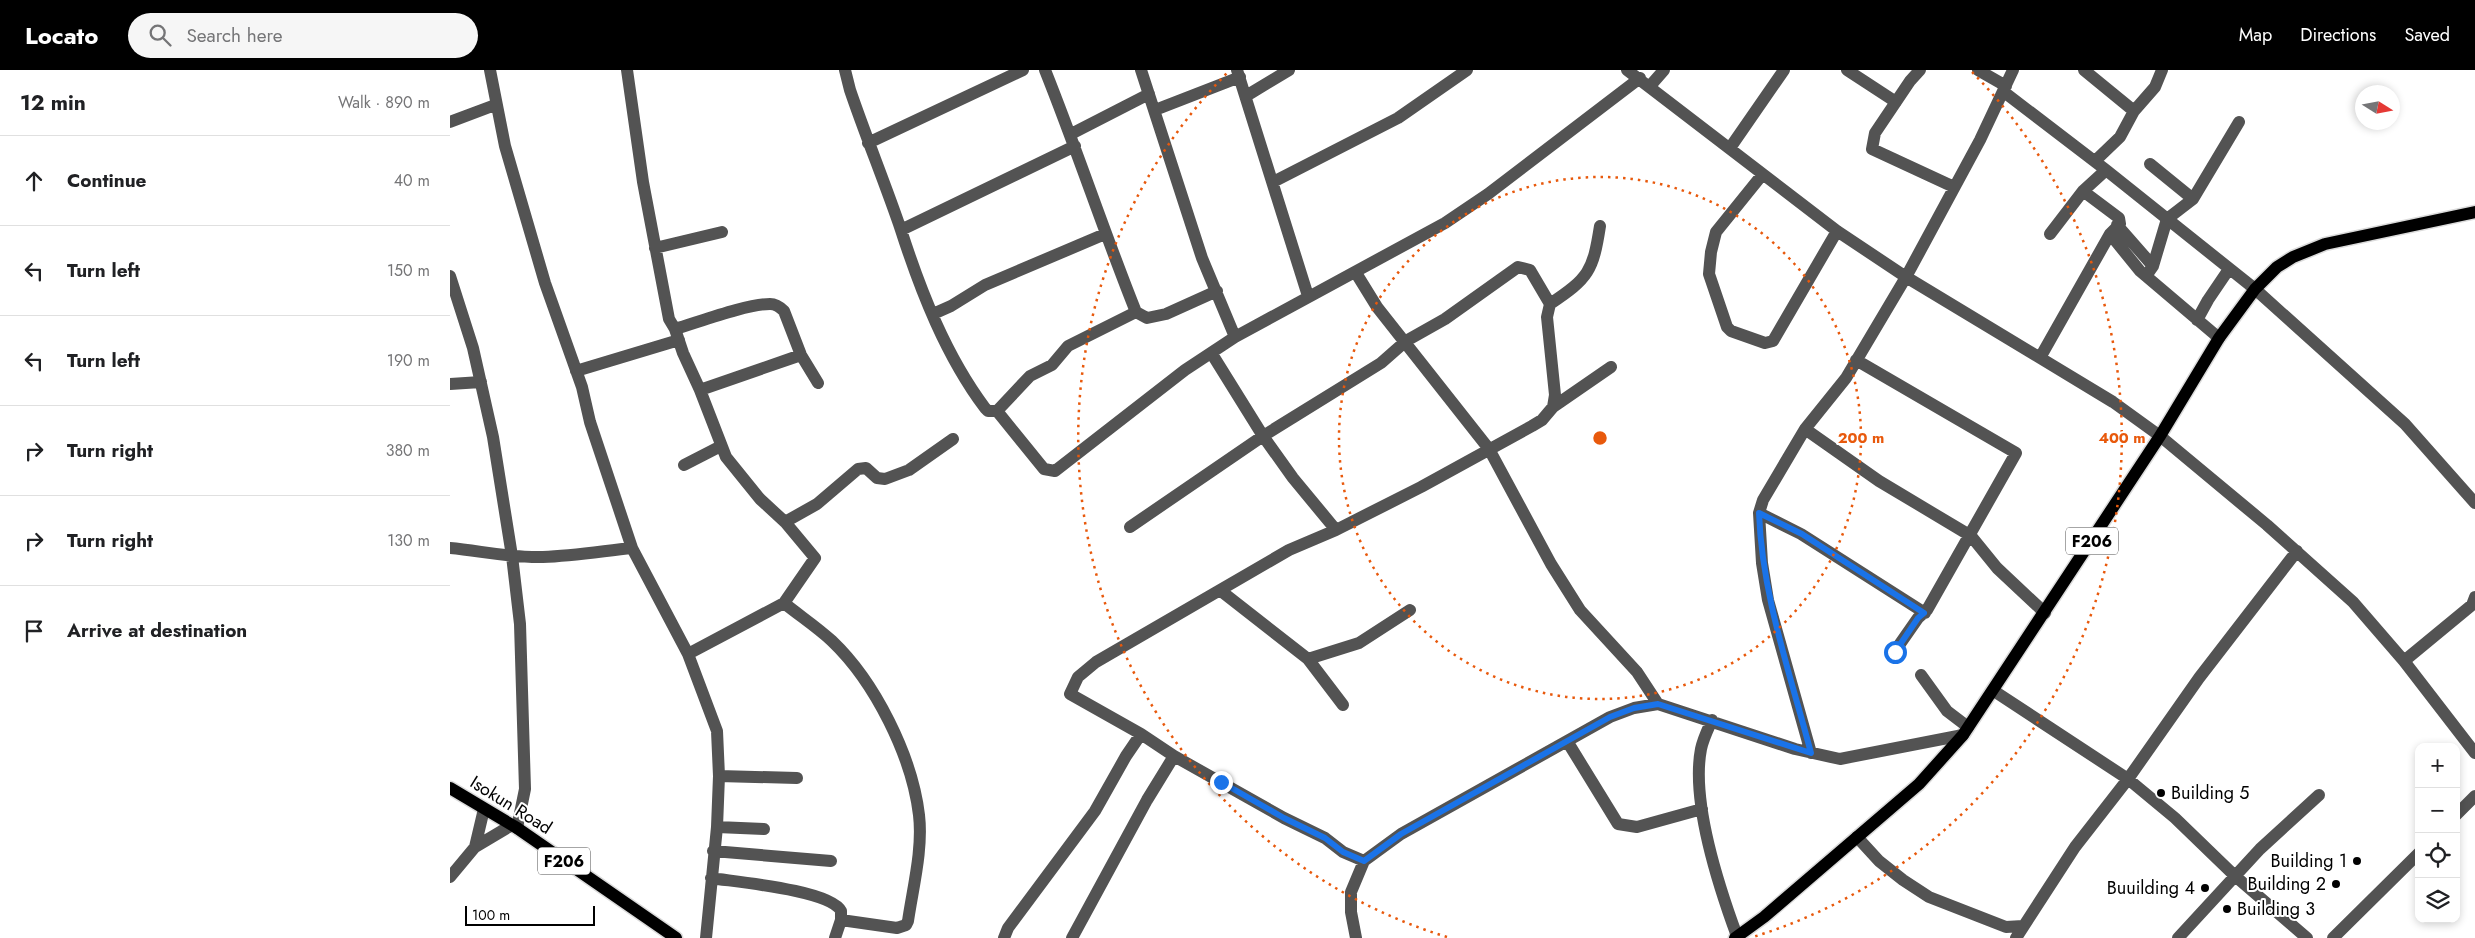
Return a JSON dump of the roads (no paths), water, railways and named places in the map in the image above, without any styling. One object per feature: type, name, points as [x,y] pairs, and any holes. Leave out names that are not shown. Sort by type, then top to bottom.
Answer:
[{"type":"main road","name":"F206","points":[[1736,937],[1764,917],[1919,784],[1966,731],[2160,436],[2219,338],[2255,289],[2277,267],[2294,257],[2325,244],[2475,212]]},
{"type":"main road","name":"Isokun Road","points":[[450,788],[515,826],[676,938]]},
{"type":"street","points":[[490,70],[495,105],[545,283],[576,371],[632,548],[688,654],[718,731],[717,827],[713,852],[706,938]]},
{"type":"street","points":[[627,70],[655,248],[669,319],[700,390],[721,446],[731,465],[738,470],[760,499],[785,522],[815,558],[784,603],[688,654]]},
{"type":"street","points":[[845,70],[911,266],[961,376],[988,411],[996,411],[1030,376],[1052,365],[1068,346],[1136,312]]},
{"type":"street","points":[[868,143],[1023,70]]},
{"type":"street","points":[[1045,70],[1073,140],[1105,234],[1136,312],[1147,318],[1166,314],[1217,291]]},
{"type":"street","points":[[1141,70],[1199,249],[1235,337]]},
{"type":"street","points":[[1246,96],[1289,70]]},
{"type":"street","points":[[1273,182],[1398,118],[1467,70]]},
{"type":"street","points":[[1627,70],[1837,231],[1906,277],[2041,356],[2113,402],[2160,436],[2297,551],[2353,602],[2404,661],[2475,753]]},
{"type":"street","points":[[996,411],[1044,469],[1055,471],[1147,398],[1235,337],[1445,223],[1664,70]]},
{"type":"street","points":[[1730,148],[1784,70]]},
{"type":"street","points":[[1847,70],[1896,102]]},
{"type":"street","points":[[1920,70],[1875,133],[1872,149],[1954,187]]},
{"type":"street","points":[[1978,70],[2005,89],[2255,289],[2405,424],[2475,503]]},
{"type":"street","points":[[1811,753],[1768,600],[1762,563],[1759,513],[1763,500],[1805,429],[1846,378],[1906,277],[1967,164],[2013,70]]},
{"type":"street","points":[[2084,70],[2134,111]]},
{"type":"street","points":[[2095,161],[2120,137],[2134,111],[2155,87],[2162,70]]},
{"type":"street","points":[[1155,110],[1239,74],[1308,296]]},
{"type":"street","points":[[900,230],[1073,140],[1149,94]]},
{"type":"street","points":[[450,122],[495,105]]},
{"type":"street","points":[[2150,271],[2167,218],[2193,199],[2239,122]]},
{"type":"street","points":[[1940,181],[1967,164]]},
{"type":"street","points":[[2150,164],[2193,199]]},
{"type":"street","points":[[2050,234],[2083,191],[2106,170]]},
{"type":"street","points":[[1762,175],[1716,232],[1711,252],[1709,274],[1725,323],[1731,331],[1765,343],[1773,341],[1837,231]]},
{"type":"street","points":[[2041,356],[2114,230],[2120,224],[2119,218],[2083,191]]},
{"type":"street","points":[[1550,304],[1573,289],[1590,269],[1595,256],[1600,226]]},
{"type":"street","points":[[2114,230],[2197,320],[2219,338]]},
{"type":"street","points":[[655,248],[722,232]]},
{"type":"street","points":[[933,314],[951,306],[984,285],[1105,234]]},
{"type":"street","points":[[1130,527],[1263,436],[1381,363],[1406,341],[1445,319],[1518,267],[1530,270],[1550,304],[1547,317],[1555,395],[1553,407]]},
{"type":"street","points":[[2197,320],[2229,268]]},
{"type":"street","points":[[1356,273],[1377,307],[1406,341],[1490,449],[1551,564],[1580,610],[1637,672],[1658,704]]},
{"type":"street","points":[[450,276],[473,348],[481,382],[493,437],[512,556],[520,624],[525,789],[515,826],[475,847],[450,877]]},
{"type":"street","points":[[576,371],[677,334],[770,304],[779,306],[784,311],[801,355],[818,383]]},
{"type":"street","points":[[1212,354],[1263,436],[1336,530]]},
{"type":"street","points":[[700,390],[801,355]]},
{"type":"street","points":[[1856,360],[2016,453],[1924,613],[1918,618],[1895,652]]},
{"type":"street","points":[[1364,861],[1343,852],[1325,838],[1284,818],[1174,756],[1141,734],[1070,694],[1078,677],[1096,662],[1289,550],[1336,530],[1542,420],[1553,407],[1611,367]]},
{"type":"street","points":[[450,384],[481,382]]},
{"type":"street","points":[[1805,429],[1879,482],[1970,536],[1997,568],[2045,613]]},
{"type":"street","points":[[785,522],[817,504],[858,469],[866,468],[877,478],[885,479],[909,470],[953,439]]},
{"type":"street","points":[[684,465],[721,446]]},
{"type":"street","points":[[1759,513],[1802,534],[1924,613]]},
{"type":"street","points":[[450,548],[488,551],[512,556],[543,557],[632,548]]},
{"type":"street","points":[[2006,927],[2015,938],[2074,847],[2128,780],[2199,678],[2297,551]]},
{"type":"street","points":[[1221,591],[1308,659],[1344,705]]},
{"type":"street","points":[[2404,661],[2472,605],[2475,597]]},
{"type":"street","points":[[784,603],[832,641],[858,672],[879,704],[911,772],[919,815],[918,857],[906,925],[897,928],[841,920]]},
{"type":"street","points":[[1308,659],[1359,643],[1410,610]]},
{"type":"street","points":[[1922,676],[1947,711],[1966,731]]},
{"type":"street","points":[[1994,691],[2128,780],[2175,818],[2235,876],[2308,938]]},
{"type":"street","points":[[1356,938],[1351,912],[1351,892],[1364,861],[1413,827],[1610,717],[1634,708],[1658,704],[1811,753],[1840,759],[1966,731]]},
{"type":"street","points":[[1712,720],[1701,748],[1702,809],[1719,888],[1736,937]]},
{"type":"street","points":[[1004,938],[1008,928],[1096,811],[1126,756],[1141,734]]},
{"type":"street","points":[[1567,741],[1618,824],[1637,827],[1702,809]]},
{"type":"street","points":[[1072,938],[1147,800],[1174,756]]},
{"type":"street","points":[[719,776],[797,778]]},
{"type":"street","points":[[2178,938],[2260,849],[2319,795]]},
{"type":"street","points":[[2460,811],[2475,796]]},
{"type":"street","points":[[475,847],[484,809]]},
{"type":"street","points":[[717,827],[764,829]]},
{"type":"street","points":[[1857,838],[1879,861],[1902,880],[1929,897],[2006,927],[2023,926]]},
{"type":"street","points":[[713,852],[831,861]]},
{"type":"street","points":[[2332,938],[2415,857]]},
{"type":"street","points":[[711,878],[781,888],[832,901],[841,911],[841,920],[835,938]]},
{"type":"place","name":"Building 5","points":[[2161,793]]},
{"type":"place","name":"Building 1","points":[[2357,861]]},
{"type":"place","name":"Building 2","points":[[2336,884]]},
{"type":"place","name":"Buuilding 4","points":[[2205,888]]},
{"type":"place","name":"Building 3","points":[[2227,909]]}]
